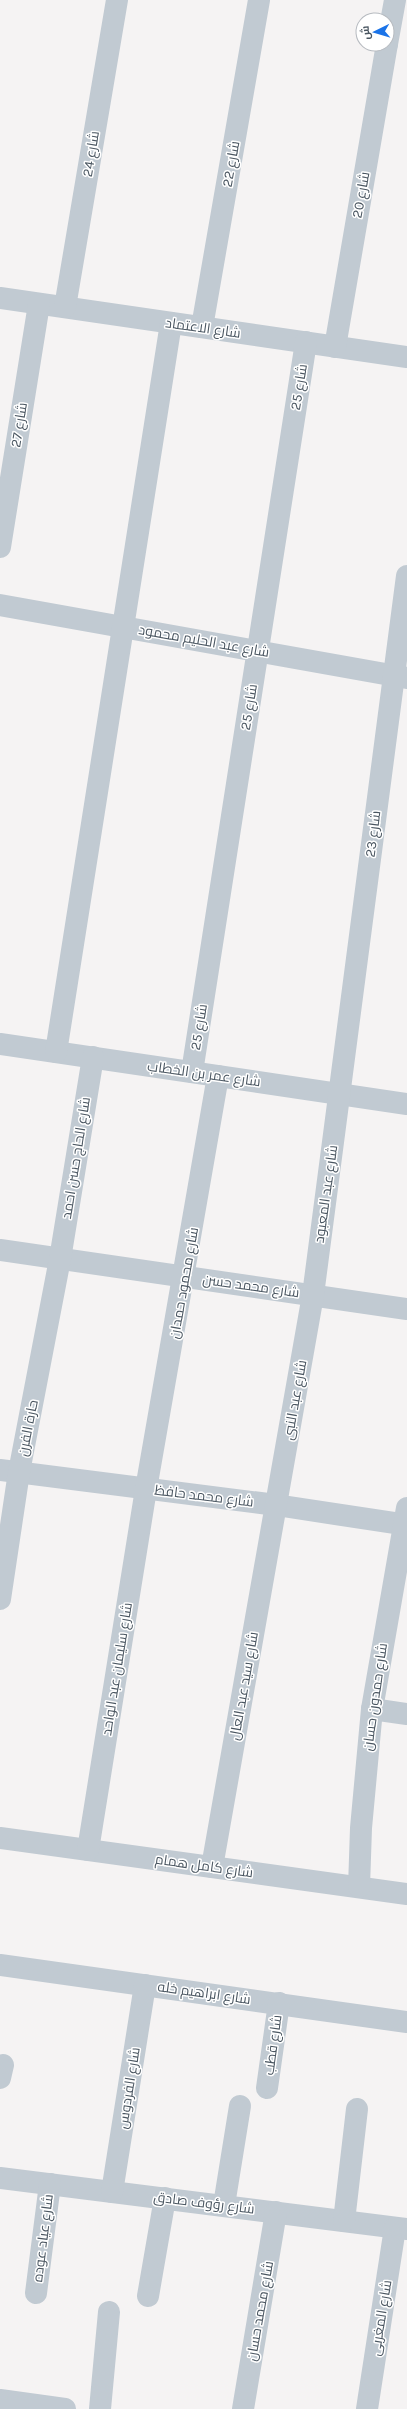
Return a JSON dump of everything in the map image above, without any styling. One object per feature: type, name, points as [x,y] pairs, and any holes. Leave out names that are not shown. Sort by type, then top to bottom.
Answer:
[{"type":"street","name":"شارع 24","points":[[65,307],[116,0]]},
{"type":"street","name":"شارع 22","points":[[202,327],[259,0]]},
{"type":"street","name":"شارع 20","points":[[392,12],[394,0]]},
{"type":"street","name":"شارع 20","points":[[335,347],[386,52]]},
{"type":"street","name":"شارع الاعتماد","points":[[0,298],[407,357]]},
{"type":"street","name":"شارع 27","points":[[0,547],[38,304]]},
{"type":"street","points":[[56,1052],[171,323]]},
{"type":"street","name":"شارع 25","points":[[192,1072],[306,342]]},
{"type":"street","name":"شارع 23","points":[[340,1093],[400,677],[407,576]]},
{"type":"street","name":"شارع عبد الحليم محمود","points":[[0,605],[400,677]]},
{"type":"street","name":"شارع عمر بن الخطاب","points":[[0,1044],[407,1104]]},
{"type":"street","name":"شارع الحاج حسن احمد","points":[[60,1259],[93,1057]]},
{"type":"street","name":"شارع محمود حمدان","points":[[146,1489],[185,1277],[218,1076]]},
{"type":"street","name":"شارع عبد المعبود","points":[[313,1295],[340,1093]]},
{"type":"street","name":"شارع محمد حسن","points":[[0,1250],[407,1309]]},
{"type":"street","name":"حارة الفرن","points":[[0,1599],[10,1471],[60,1259]]},
{"type":"street","name":"شارع عبد النبى","points":[[276,1505],[313,1295]]},
{"type":"street","name":"شارع محمد حافظ","points":[[10,1471],[276,1505],[406,1519]]},
{"type":"street","name":"شارع سليمان عبد الواحد","points":[[88,1850],[146,1489]]},
{"type":"street","name":"شارع سيد عبد العال","points":[[212,1867],[276,1505]]},
{"type":"street","name":"شارع حمدون حسان","points":[[359,1887],[361,1828],[372,1709],[406,1519]]},
{"type":"street","points":[[372,1709],[407,1714]]},
{"type":"street","name":"شارع كامل همام","points":[[0,1838],[407,1894]]},
{"type":"street","name":"شارع ابراهيم خله","points":[[0,1965],[407,2022]]},
{"type":"street","name":"شارع الفردوس","points":[[112,2192],[145,1985]]},
{"type":"street","name":"شارع قطب","points":[[267,2088],[279,2003]]},
{"type":"street","points":[[224,2205],[240,2106]]},
{"type":"street","points":[[344,2221],[357,2109]]},
{"type":"street","name":"شارع رؤوف صادق","points":[[0,2178],[224,2205],[401,2229]]},
{"type":"street","name":"شارع عياد عوده","points":[[36,2293],[50,2184]]},
{"type":"street","points":[[148,2296],[164,2198]]},
{"type":"street","name":"شارع محمد حسان","points":[[243,2409],[276,2212]]},
{"type":"street","name":"شارع المغربى","points":[[367,2409],[401,2229]]},
{"type":"street","points":[[100,2409],[109,2312]]},
{"type":"street","points":[[0,2401],[65,2409]]}]
